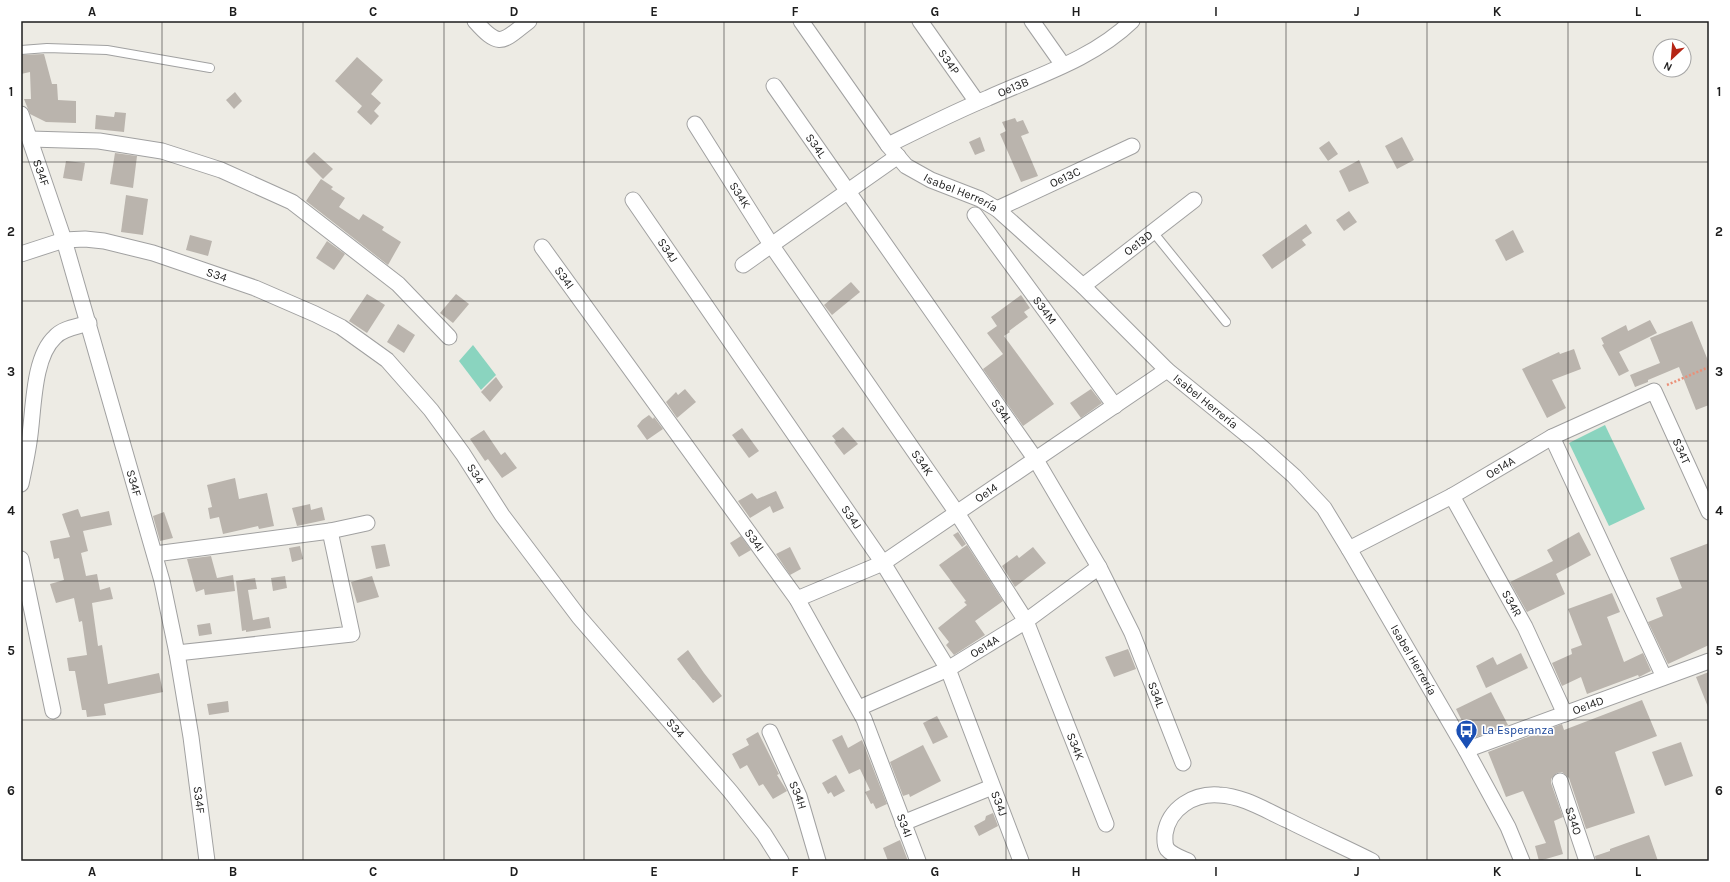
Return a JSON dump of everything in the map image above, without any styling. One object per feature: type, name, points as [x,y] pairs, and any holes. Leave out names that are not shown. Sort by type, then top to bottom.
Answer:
[{"type":"street","points":[[475,21],[494,40],[501,40],[508,38],[529,21]]},
{"type":"street","name":"Isabel Herrería","points":[[801,21],[906,166],[931,180],[980,199],[997,209],[1083,286],[1167,370],[1257,443],[1294,476],[1324,508],[1349,548],[1466,750],[1508,827],[1522,861]]},
{"type":"street","name":"S34P","points":[[920,21],[977,102]]},
{"type":"street","points":[[1032,21],[1063,65]]},
{"type":"street","name":"Oe13B","points":[[743,265],[847,192],[893,150],[977,102],[1063,65],[1100,47],[1132,21]]},
{"type":"street","name":"S34L","points":[[774,86],[1036,460],[1099,567],[1132,633],[1183,763]]},
{"type":"street","name":"S34F","points":[[21,114],[64,240],[155,554],[177,653],[191,737],[207,861]]},
{"type":"street","name":"S34K","points":[[695,124],[772,246],[957,513],[1026,621],[1106,824]]},
{"type":"street","points":[[30,139],[99,141],[162,151],[221,170],[292,202],[398,284],[449,337]]},
{"type":"street","name":"Oe13C","points":[[997,209],[1132,146]]},
{"type":"street","name":"S34J","points":[[633,200],[884,563],[948,669],[1021,861]]},
{"type":"street","name":"Oe13D","points":[[1083,286],[1194,200]]},
{"type":"street","name":"S34M","points":[[975,215],[1115,406]]},
{"type":"street","name":"S34","points":[[21,254],[64,240],[85,239],[104,241],[153,253],[255,288],[315,314],[341,327],[387,360],[431,410],[464,454],[502,515],[579,617],[730,791],[764,834],[781,861]]},
{"type":"street","name":"S34I","points":[[542,247],[797,599],[859,708],[918,861]]},
{"type":"street","points":[[21,484],[29,443],[37,378],[44,352],[54,337],[62,331],[88,323]]},
{"type":"street","name":"Oe14","points":[[797,599],[884,563],[1167,370]]},
{"type":"street","name":"Oe14A","points":[[1349,548],[1452,496],[1552,437],[1654,391]]},
{"type":"street","name":"S34T","points":[[1654,391],[1709,512]]},
{"type":"street","points":[[1552,437],[1664,677]]},
{"type":"street","name":"S34R","points":[[1452,496],[1525,627],[1565,714]]},
{"type":"street","points":[[155,554],[330,531],[367,523]]},
{"type":"street","points":[[177,653],[352,634],[330,531]]},
{"type":"street","points":[[21,560],[22,580],[53,711]]},
{"type":"street","name":"Oe14A","points":[[859,708],[948,669],[1026,621],[1099,567]]},
{"type":"street","name":"Oe14D","points":[[1466,750],[1709,661]]},
{"type":"street","name":"S34H","points":[[770,732],[799,796],[818,861]]},
{"type":"street","name":"S34O","points":[[1560,782],[1587,861]]},
{"type":"street","points":[[903,823],[992,787]]},
{"type":"street","points":[[1188,861],[1172,853],[1166,848],[1166,828],[1177,809],[1185,802],[1196,797],[1218,795],[1246,801],[1372,861]]},
{"type":"lane","points":[[21,50],[47,48],[107,50],[210,68]]},
{"type":"lane","points":[[1153,232],[1226,322]]},
{"type":"path","points":[[1654,391],[1709,367]]},
{"type":"green space","points":[[473,345],[496,375],[481,390],[459,361]]},
{"type":"green space","points":[[1605,425],[1645,509],[1609,526],[1569,443]]},
{"type":"building","points":[[44,54],[52,84],[57,84],[58,100],[76,101],[76,123],[46,122],[30,114],[24,99],[31,99],[30,72],[21,74],[21,55]]},
{"type":"building","points":[[357,57],[383,80],[371,94],[381,103],[374,111],[379,116],[371,125],[357,112],[362,106],[335,81]]},
{"type":"building","points":[[235,92],[242,101],[234,109],[226,100]]},
{"type":"building","points":[[115,112],[126,113],[124,132],[95,129],[96,115],[114,117]]},
{"type":"building","points":[[1015,118],[1017,122],[1023,120],[1029,133],[1021,136],[1038,176],[1021,182],[1000,134],[1006,131],[1002,122]]},
{"type":"building","points":[[980,137],[985,151],[975,155],[969,142]]},
{"type":"building","points":[[1402,137],[1414,160],[1397,169],[1385,146]]},
{"type":"building","points":[[1329,141],[1338,154],[1328,161],[1319,148]]},
{"type":"building","points":[[314,152],[333,169],[323,179],[305,161]]},
{"type":"building","points":[[115,153],[137,156],[133,188],[110,184]]},
{"type":"building","points":[[1359,160],[1369,183],[1349,192],[1339,171]]},
{"type":"building","points":[[66,161],[85,163],[82,181],[63,178]]},
{"type":"building","points":[[321,179],[333,187],[331,189],[345,198],[339,207],[359,220],[363,214],[384,227],[382,230],[401,242],[388,265],[306,201]]},
{"type":"building","points":[[126,195],[148,199],[143,235],[121,232]]},
{"type":"building","points":[[1349,211],[1357,222],[1344,231],[1336,220]]},
{"type":"building","points":[[1306,224],[1312,233],[1302,240],[1306,245],[1272,269],[1262,255]]},
{"type":"building","points":[[1513,230],[1524,252],[1506,261],[1495,240]]},
{"type":"building","points":[[190,235],[212,241],[208,256],[186,250]]},
{"type":"building","points":[[327,241],[345,254],[334,270],[316,258]]},
{"type":"building","points":[[851,282],[860,292],[832,315],[824,305]]},
{"type":"building","points":[[367,294],[385,305],[367,333],[349,321]]},
{"type":"building","points":[[456,294],[469,304],[453,323],[440,313]]},
{"type":"building","points":[[1021,295],[1030,308],[1024,312],[1028,317],[1004,336],[1054,404],[1023,426],[983,369],[1003,354],[987,333],[997,326],[991,317]]},
{"type":"building","points":[[1650,320],[1657,333],[1619,352],[1629,371],[1619,376],[1602,345],[1604,344],[1601,338],[1626,325],[1628,331]]},
{"type":"building","points":[[1692,321],[1709,363],[1709,405],[1696,410],[1679,367],[1635,387],[1630,375],[1660,363],[1650,338]]},
{"type":"building","points":[[398,324],[415,335],[404,353],[387,342]]},
{"type":"building","points":[[1574,349],[1581,369],[1552,380],[1566,408],[1547,418],[1522,369],[1559,352],[1560,354]]},
{"type":"building","points":[[496,377],[503,387],[490,402],[481,392]]},
{"type":"building","points":[[685,389],[696,402],[677,418],[666,402],[676,392],[678,395]]},
{"type":"building","points":[[1091,389],[1102,403],[1081,418],[1070,403]]},
{"type":"building","points":[[649,415],[653,419],[654,417],[663,429],[647,440],[637,426]]},
{"type":"building","points":[[843,427],[858,444],[844,455],[834,442],[836,441],[832,436]]},
{"type":"building","points":[[742,428],[759,451],[749,458],[732,435]]},
{"type":"building","points":[[484,430],[501,455],[505,452],[517,468],[502,478],[488,459],[485,461],[470,439]]},
{"type":"building","points":[[235,478],[239,499],[267,493],[274,526],[259,529],[258,526],[223,534],[219,517],[210,519],[208,508],[212,507],[207,485]]},
{"type":"building","points":[[776,491],[784,508],[773,513],[770,506],[750,518],[738,501],[752,493],[757,499]]},
{"type":"building","points":[[310,504],[311,510],[322,507],[325,520],[297,526],[292,508]]},
{"type":"building","points":[[78,509],[81,517],[109,511],[112,525],[83,531],[88,551],[81,553],[86,576],[97,574],[100,590],[110,587],[113,599],[92,603],[98,646],[102,645],[108,684],[159,673],[163,692],[104,704],[106,715],[87,717],[86,710],[82,710],[75,671],[69,671],[67,658],[87,655],[82,621],[79,622],[74,598],[56,603],[50,584],[64,580],[59,558],[54,559],[50,541],[70,537],[62,514]]},
{"type":"building","points":[[164,512],[173,538],[160,541],[153,516]]},
{"type":"building","points":[[958,532],[966,544],[962,547],[953,535]]},
{"type":"building","points":[[1579,532],[1591,555],[1556,574],[1565,594],[1527,612],[1510,582],[1553,561],[1547,550]]},
{"type":"building","points":[[741,536],[751,550],[739,557],[730,543]]},
{"type":"building","points":[[1709,543],[1709,645],[1668,664],[1648,622],[1663,616],[1656,598],[1682,588],[1670,558]]},
{"type":"building","points":[[385,544],[390,566],[376,569],[371,546]]},
{"type":"building","points":[[967,545],[1003,601],[975,621],[985,635],[954,655],[946,645],[949,642],[938,628],[967,605],[964,602],[966,601],[939,565]]},
{"type":"building","points":[[300,546],[303,559],[292,562],[289,548]]},
{"type":"building","points":[[790,547],[801,569],[790,575],[776,554]]},
{"type":"building","points":[[1033,547],[1046,563],[1015,587],[1002,566],[1017,555],[1019,558]]},
{"type":"building","points":[[211,556],[217,578],[233,575],[235,591],[205,595],[204,589],[196,592],[187,559]]},
{"type":"building","points":[[285,576],[287,588],[273,591],[271,578]]},
{"type":"building","points":[[372,576],[379,597],[357,603],[351,582]]},
{"type":"building","points":[[255,578],[257,589],[248,590],[253,620],[269,617],[271,628],[246,632],[246,630],[242,631],[236,581]]},
{"type":"building","points":[[1612,593],[1620,612],[1607,617],[1624,662],[1643,653],[1651,671],[1639,677],[1638,675],[1587,694],[1581,677],[1562,686],[1552,663],[1572,654],[1571,649],[1582,645],[1568,609]]},
{"type":"building","points":[[210,623],[212,634],[199,636],[197,625]]},
{"type":"building","points":[[1128,649],[1136,669],[1114,677],[1105,657]]},
{"type":"building","points":[[688,650],[722,696],[713,703],[677,659]]},
{"type":"building","points":[[1521,653],[1528,668],[1486,688],[1476,666],[1493,657],[1497,665]]},
{"type":"building","points":[[1709,672],[1709,707],[1708,707],[1696,677]]},
{"type":"building","points":[[1491,692],[1508,725],[1471,739],[1456,709]]},
{"type":"building","points":[[1642,700],[1657,736],[1615,752],[1635,813],[1586,829],[1569,778],[1562,772],[1557,773],[1551,779],[1551,783],[1563,817],[1554,821],[1563,854],[1539,861],[1535,846],[1546,843],[1523,791],[1506,797],[1488,752],[1562,724],[1564,730]]},
{"type":"building","points":[[228,701],[229,712],[209,715],[207,704]]},
{"type":"building","points":[[937,716],[948,737],[933,744],[923,723]]},
{"type":"building","points":[[758,732],[779,774],[777,775],[787,791],[773,799],[763,784],[759,786],[747,765],[740,769],[732,754],[749,745],[746,739]]},
{"type":"building","points":[[842,735],[848,748],[862,740],[887,804],[876,809],[873,803],[871,804],[865,792],[870,790],[860,769],[849,774],[832,740]]},
{"type":"building","points":[[1681,742],[1693,776],[1665,786],[1652,752]]},
{"type":"building","points":[[923,745],[941,781],[910,797],[909,794],[903,796],[890,762]]},
{"type":"building","points":[[836,775],[845,791],[834,797],[831,792],[828,794],[822,783]]},
{"type":"building","points":[[993,813],[998,826],[979,836],[974,826],[985,820],[986,816]]},
{"type":"building","points":[[1649,835],[1658,861],[1596,861],[1595,856]]},
{"type":"building","points":[[900,840],[908,861],[888,861],[883,848]]},
{"type":"place","name":"La Esperanza","points":[[1466,750]]}]
